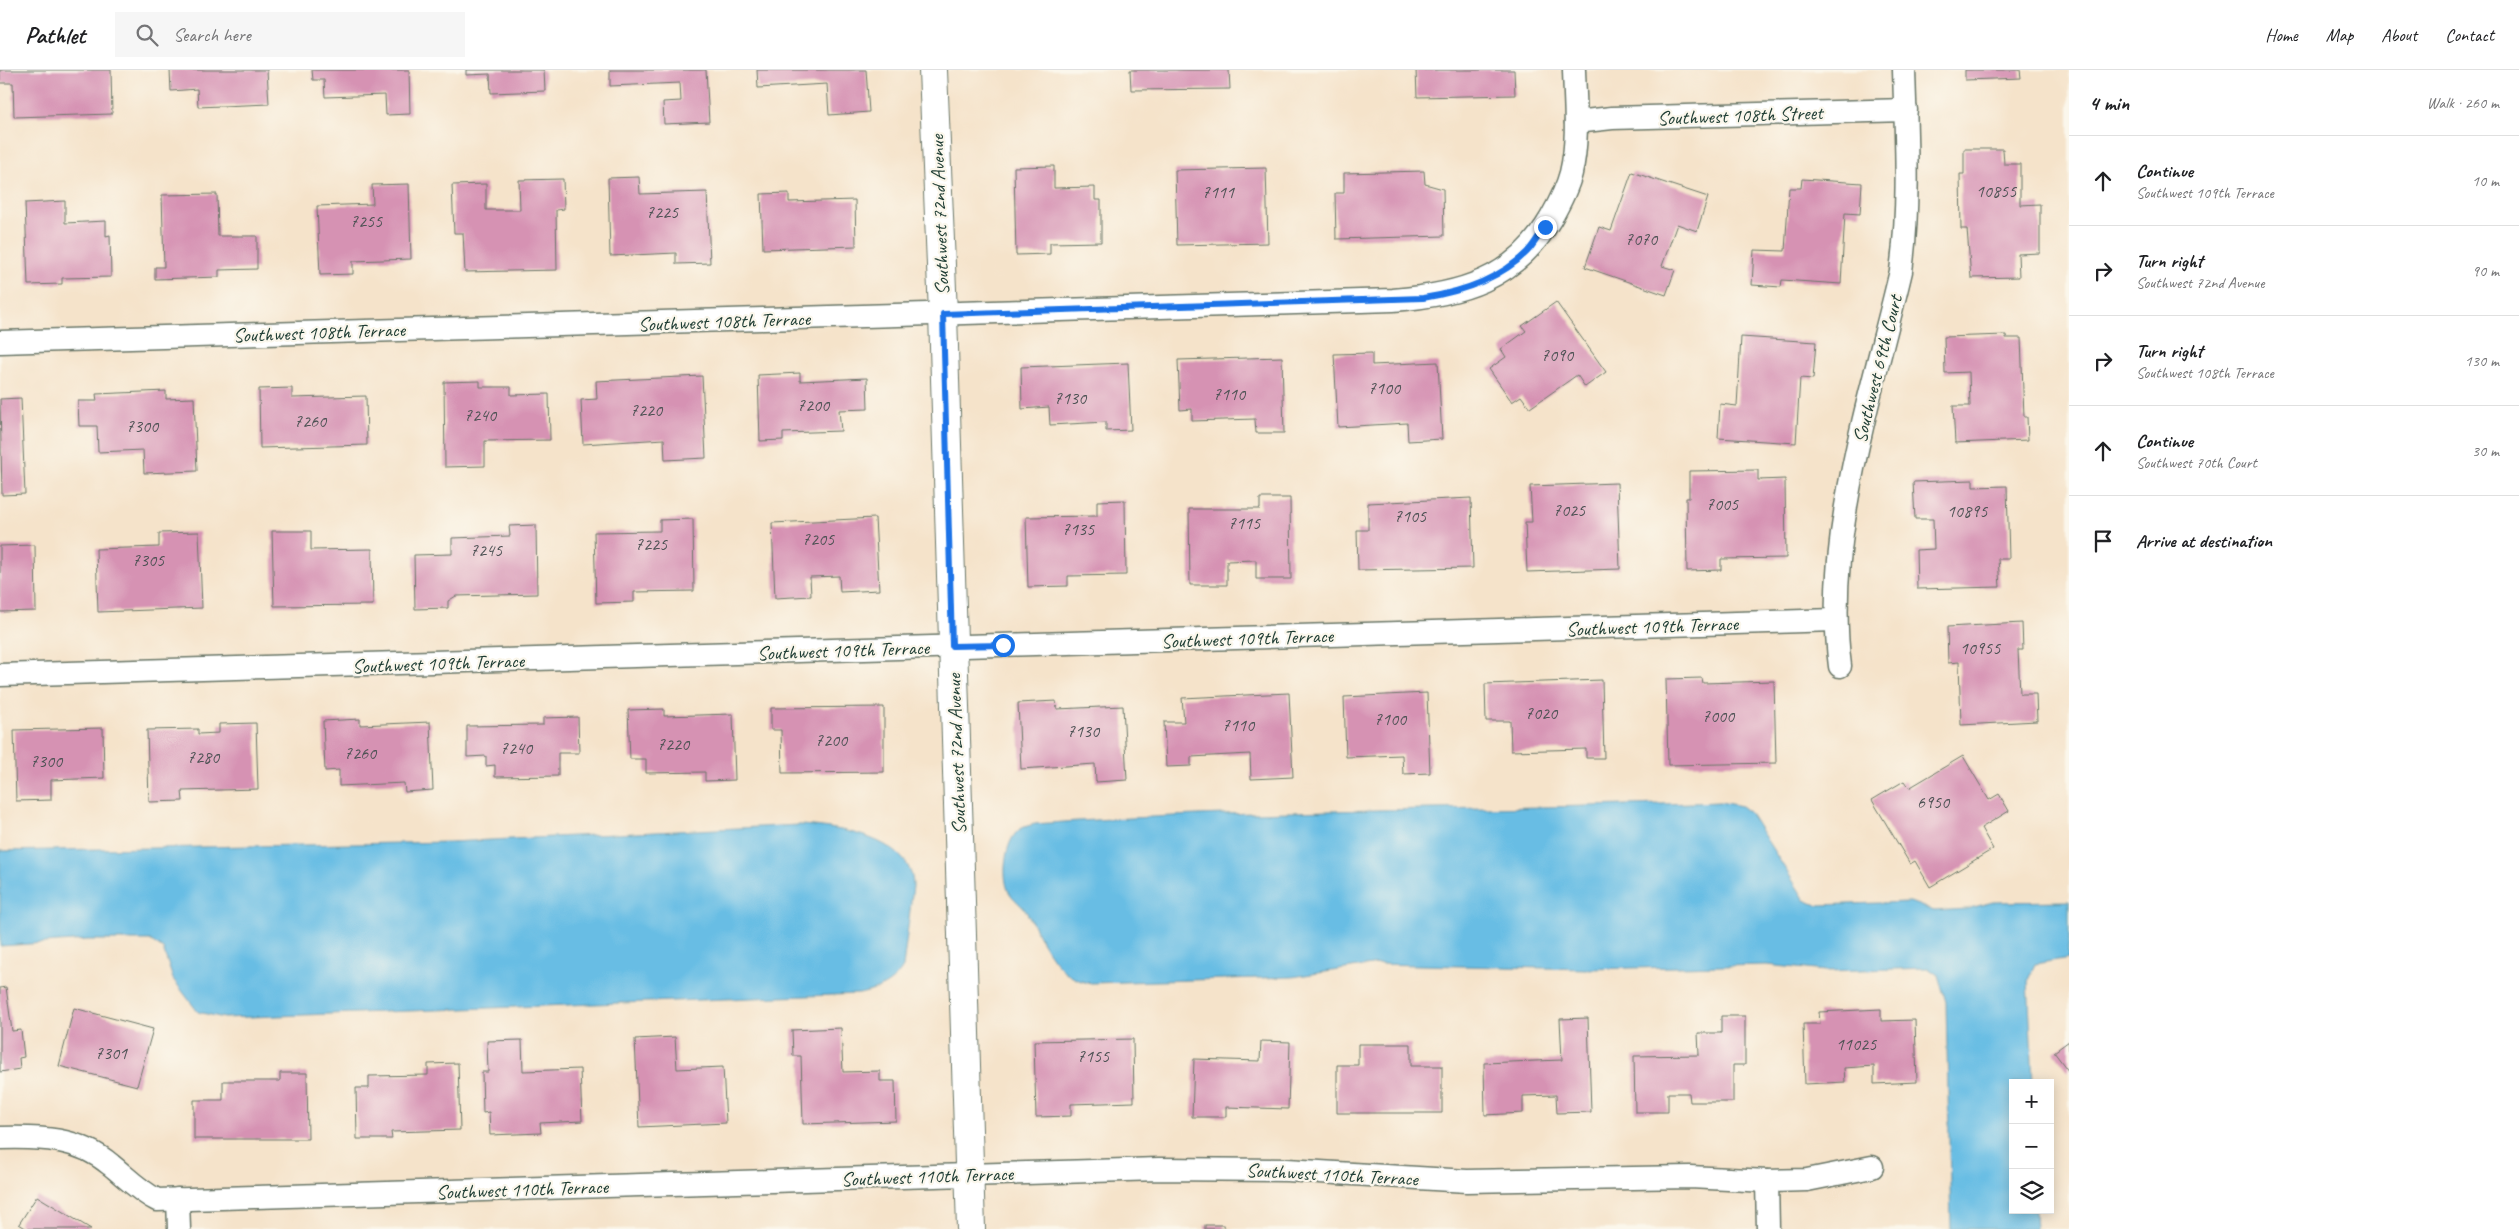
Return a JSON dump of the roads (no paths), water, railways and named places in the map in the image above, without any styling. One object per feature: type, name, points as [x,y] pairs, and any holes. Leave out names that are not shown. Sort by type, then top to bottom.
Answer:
[{"type":"street","name":"Southwest 72nd Avenue","points":[[933,70],[943,314],[971,1229]]},
{"type":"street","name":"Southwest 108th Terrace","points":[[0,342],[1393,300],[1448,294],[1474,286],[1504,270],[1532,246],[1562,198],[1571,173],[1576,122],[1574,70]]},
{"type":"street","name":"Southwest 69th Court","points":[[1840,666],[1835,620],[1838,571],[1857,451],[1901,271],[1907,214],[1904,70]]},
{"type":"street","name":"Southwest 108th Street","points":[[1576,122],[1612,118],[1906,110]]},
{"type":"street","name":"Southwest 109th Terrace","points":[[0,675],[1835,620]]},
{"type":"street","name":"Southwest 110th Terrace","points":[[0,1138],[34,1137],[74,1143],[92,1151],[143,1193],[157,1200],[969,1176],[1027,1172],[1223,1169],[1287,1170],[1467,1181],[1690,1177],[1767,1181],[1807,1180],[1872,1167]]},
{"type":"street","points":[[1767,1181],[1768,1229]]},
{"type":"street","points":[[178,1200],[179,1229]]},
{"type":"water","points":[[1720,802],[1741,806],[1749,812],[1805,900],[1817,905],[1910,902],[1934,911],[1966,909],[1993,902],[2069,901],[2069,958],[2035,964],[2028,979],[2033,1079],[2009,1079],[2009,1214],[2035,1214],[2036,1229],[1951,1229],[1946,1002],[1938,975],[1928,968],[1826,971],[1767,965],[1587,969],[1378,964],[1292,977],[1091,983],[1069,975],[1060,967],[1045,946],[1025,910],[1008,890],[1005,876],[1007,853],[1012,839],[1019,830],[1035,824],[1292,812]]},
{"type":"water","points":[[800,825],[833,829],[870,838],[887,846],[901,856],[910,870],[913,886],[903,967],[890,982],[859,994],[224,1018],[198,1012],[173,979],[163,949],[150,940],[87,940],[0,946],[0,851],[450,842]]}]
